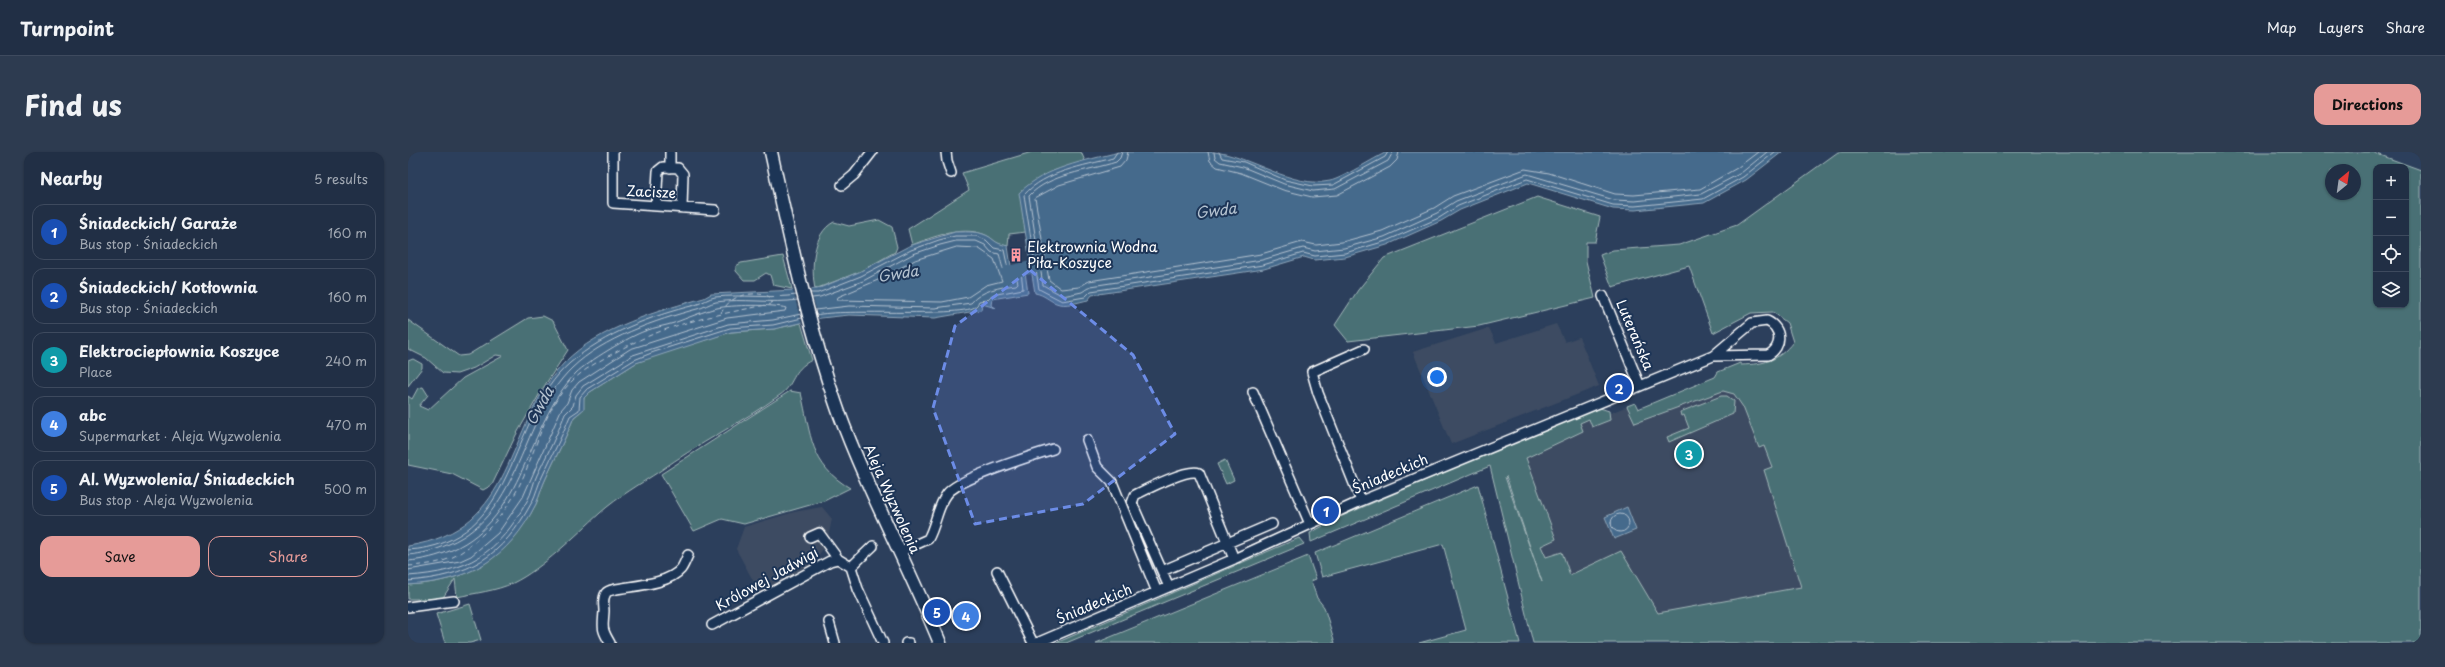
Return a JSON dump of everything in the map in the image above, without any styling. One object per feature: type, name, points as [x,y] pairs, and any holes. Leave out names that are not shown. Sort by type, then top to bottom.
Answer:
[{"type":"street","name":"Zacisze","points":[[613,152],[613,203],[715,210]]},
{"type":"street","points":[[670,152],[670,168]]},
{"type":"street","name":"Aleja Wyzwolenia","points":[[772,152],[800,281],[823,365],[855,453],[940,643]]},
{"type":"street","points":[[842,185],[854,175],[872,152]]},
{"type":"street","points":[[946,152],[951,173]]},
{"type":"street","points":[[656,206],[658,171],[661,168],[678,168],[683,174],[682,208]]},
{"type":"street","name":"Luterańska","points":[[1603,296],[1640,386]]},
{"type":"street","points":[[1767,321],[1778,331],[1779,338],[1777,346],[1768,355],[1713,356],[1754,322],[1767,321]]},
{"type":"street","points":[[1361,501],[1318,393],[1312,372],[1364,350]]},
{"type":"street","name":"Śniadeckich","points":[[1037,643],[1234,559],[1361,501],[1713,356]]},
{"type":"street","points":[[1253,392],[1310,524]]},
{"type":"street","points":[[1087,440],[1097,467],[1112,482],[1157,592]]},
{"type":"street","points":[[899,552],[928,539],[944,497],[952,488],[982,475],[1053,449]]},
{"type":"street","points":[[1169,587],[1132,503],[1133,497],[1140,493],[1188,472],[1199,473],[1234,559]]},
{"type":"street","points":[[1162,571],[1272,524]]},
{"type":"street","points":[[810,537],[819,533],[838,559]]},
{"type":"street","points":[[873,546],[851,568],[865,604],[883,643]]},
{"type":"street","points":[[610,643],[601,629],[603,603],[606,593],[612,588],[642,587],[655,583],[681,569],[688,555]]},
{"type":"street","name":"Królowej Jadwigi","points":[[712,625],[830,561],[838,559],[851,568]]},
{"type":"street","points":[[997,571],[1033,643]]},
{"type":"street","points":[[408,607],[454,601]]},
{"type":"street","points":[[828,622],[835,643]]},
{"type":"highlighted area","points":[[1030,270],[1133,355],[1175,434],[1083,504],[975,524],[933,408],[955,326]]},
{"type":"shaded area","points":[[1556,324],[1565,342],[1579,337],[1599,386],[1451,444],[1413,352],[1489,328],[1496,343]]},
{"type":"shaded area","points":[[1740,363],[1816,595],[1563,643],[1499,451],[1603,413],[1608,414],[1635,403],[1638,409],[1715,377],[1718,372]]},
{"type":"shaded area","points":[[822,507],[832,519],[827,542],[812,566],[761,595],[736,549],[744,527],[794,512]]},
{"type":"green space","points":[[1032,152],[1081,152],[1085,161],[1053,171],[1023,219],[1026,232],[1009,234],[1008,246],[996,242],[983,234],[965,231],[937,236],[912,245],[908,229],[969,190],[962,173]]},
{"type":"green space","points":[[1838,152],[2372,152],[2405,164],[2373,164],[2373,308],[2409,308],[2409,166],[2421,170],[2421,643],[1533,643],[1490,466],[1311,542],[1310,533],[1342,516],[1597,407],[1609,411],[1610,420],[1592,427],[1589,419],[1580,423],[1583,431],[1526,458],[1556,539],[1541,546],[1546,557],[1562,552],[1570,575],[1621,551],[1658,613],[1801,587],[1764,470],[1772,467],[1764,446],[1759,448],[1743,407],[1734,394],[1723,391],[1635,423],[1627,406],[1635,403],[1638,409],[1715,377],[1718,372],[1740,363],[1741,365],[1757,364],[1770,360],[1782,353],[1793,342],[1787,323],[1773,312],[1751,313],[1713,333],[1689,266],[1612,287],[1600,255],[1613,250],[1679,245],[1737,225]],"holes":[[[1506,476],[1542,582],[1505,477]]]},
{"type":"green space","points":[[1537,197],[1600,217],[1595,242],[1586,242],[1586,261],[1595,298],[1479,326],[1348,341],[1335,325],[1358,290],[1384,258]]},
{"type":"green space","points":[[879,220],[892,227],[897,247],[895,252],[859,272],[815,289],[813,262],[817,243],[821,234],[827,227],[834,222],[849,226]]},
{"type":"green space","points":[[783,256],[792,289],[773,285],[770,275],[766,273],[755,280],[744,280],[736,271],[736,266],[741,263]]},
{"type":"green space","points":[[543,316],[553,321],[568,350],[543,388],[516,435],[492,485],[483,490],[452,474],[408,465],[408,396],[412,399],[418,388],[423,387],[428,395],[419,406],[428,410],[463,378],[503,356],[496,355],[474,368],[457,374],[443,373],[426,358],[408,349],[408,320],[459,356],[468,355],[528,318]]},
{"type":"green space","points":[[801,323],[812,360],[800,368],[785,391],[622,496],[600,513],[558,551],[524,577],[506,586],[493,590],[457,597],[455,579],[442,599],[408,599],[408,585],[450,579],[468,572],[484,564],[499,553],[512,540],[525,523],[536,504],[574,417],[581,411],[584,398],[590,392],[636,363],[655,355],[731,332],[774,329]]},
{"type":"green space","points":[[413,359],[422,364],[422,368],[408,386],[408,361]]},
{"type":"green space","points":[[790,391],[801,393],[810,435],[814,448],[820,459],[837,479],[850,488],[824,501],[744,524],[722,519],[694,531],[661,474]]},
{"type":"green space","points":[[1721,396],[1727,396],[1734,401],[1733,414],[1669,442],[1667,437],[1689,428],[1684,415],[1681,416],[1680,412]]},
{"type":"green space","points":[[1225,460],[1234,480],[1226,484],[1217,464]]},
{"type":"green space","points":[[1478,485],[1520,643],[1419,643],[1466,630],[1443,544],[1322,577],[1315,553]]},
{"type":"green space","points":[[1299,538],[1304,544],[1066,643],[1056,643]]},
{"type":"green space","points":[[1308,556],[1316,579],[1311,581],[1317,598],[1324,607],[1335,643],[1096,643]]},
{"type":"green space","points":[[470,604],[481,640],[470,643],[445,643],[436,614]]},
{"type":"water","points":[[1119,152],[1214,152],[1243,159],[1287,176],[1316,182],[1335,179],[1387,152],[1782,152],[1746,180],[1704,203],[1635,210],[1613,209],[1528,183],[1460,210],[1441,221],[1387,245],[1345,257],[1314,260],[1304,257],[1264,269],[1092,295],[1088,300],[1076,303],[1060,304],[1035,293],[1019,193],[1029,184],[1053,171],[1079,162]]},
{"type":"water","points":[[955,232],[980,233],[1008,246],[1011,267],[1024,265],[1028,293],[992,299],[991,305],[996,308],[982,304],[981,310],[935,318],[849,315],[821,318],[774,329],[731,332],[636,363],[590,392],[584,398],[584,409],[574,417],[536,504],[513,540],[484,564],[468,572],[450,579],[408,585],[408,546],[444,536],[470,519],[490,498],[545,388],[565,362],[594,339],[630,322],[668,308],[704,298],[711,294],[817,289],[859,272],[909,246]]},
{"type":"water","points":[[1627,507],[1636,530],[1614,539],[1605,517]]},
{"type":"pier","points":[[810,287],[819,320],[802,325],[793,290]]},
{"type":"waterway","name":"Gwda","points":[[1009,272],[1048,264]]},
{"type":"ferry route","points":[[408,566],[431,564],[449,559],[474,542],[494,523],[508,506],[515,493],[525,473],[553,405],[571,382],[586,369],[634,343],[671,327],[729,312],[771,304],[773,300],[766,295],[743,295],[730,302],[721,313]]},
{"type":"place","name":"Elektrownia Wodna Piła-Koszyce","points":[[1016,255]]},
{"type":"place","name":"Śniadeckich/ Kotłownia","points":[[1619,388]]},
{"type":"place","name":"Elektrociepłownia Koszyce","points":[[1689,454]]},
{"type":"place","name":"Śniadeckich/ Garaże","points":[[1326,511]]},
{"type":"place","name":"Al. Wyzwolenia/ Śniadeckich","points":[[937,612]]},
{"type":"place","name":"abc","points":[[966,616]]}]
